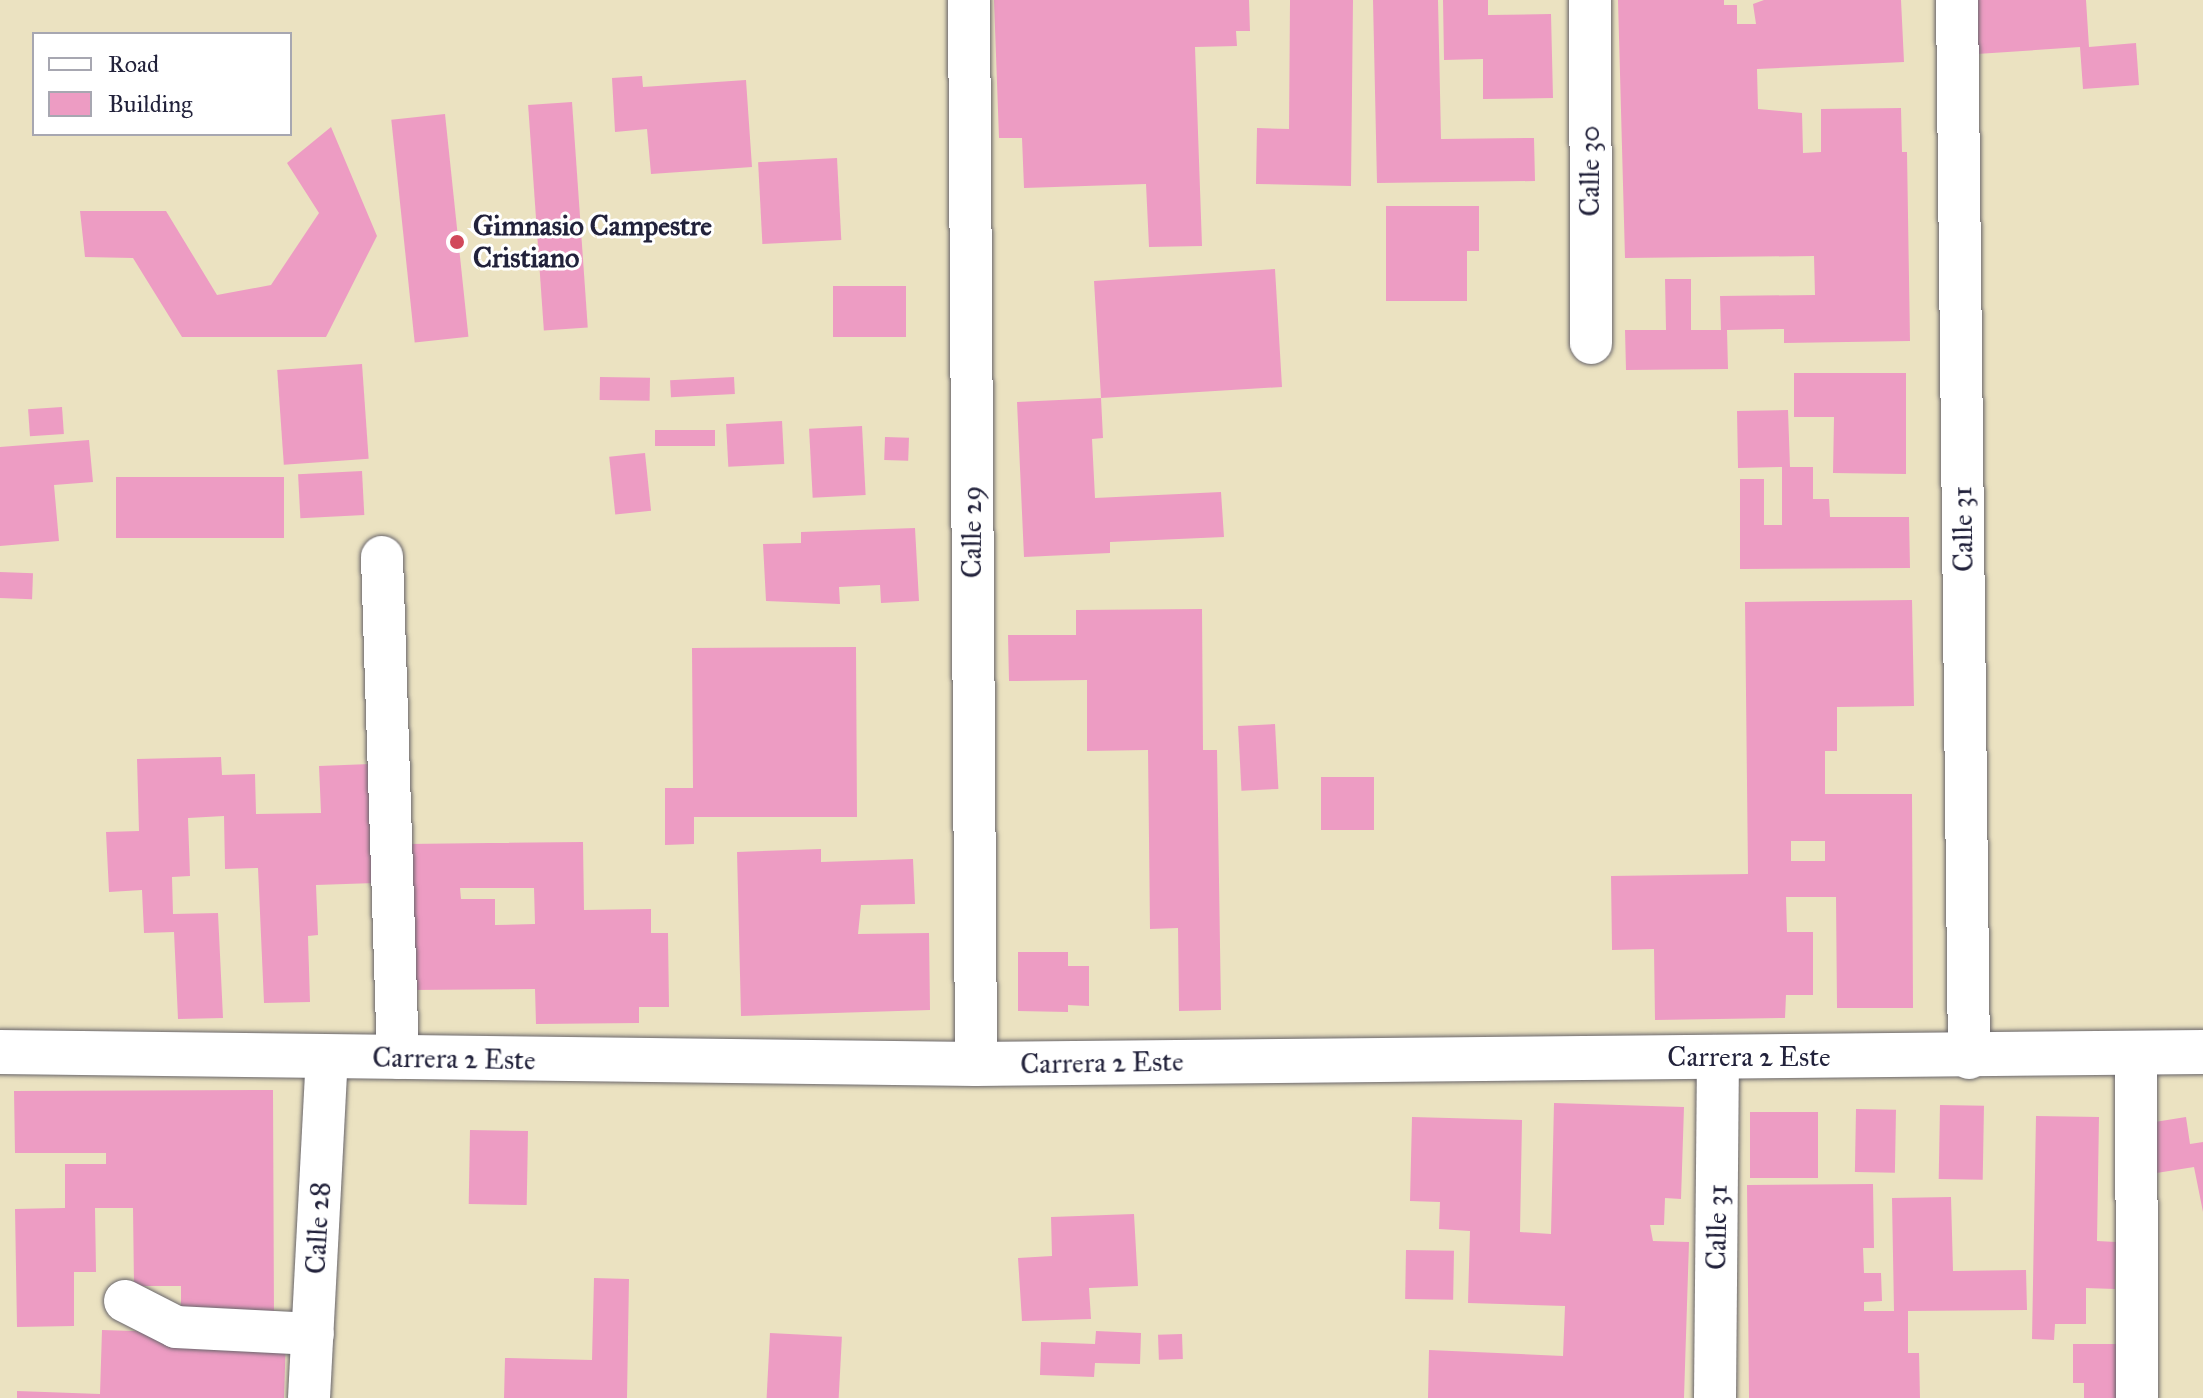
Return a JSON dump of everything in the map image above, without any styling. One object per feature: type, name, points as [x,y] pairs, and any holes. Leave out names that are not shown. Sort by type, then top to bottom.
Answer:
[{"type":"street","name":"Calle 29","points":[[969,0],[976,1064]]},
{"type":"street","name":"Calle 30","points":[[1590,0],[1591,343]]},
{"type":"street","name":"Calle 31","points":[[1957,0],[1969,1058]]},
{"type":"street","points":[[382,557],[398,1058]]},
{"type":"street","name":"Carrera 2 Este","points":[[0,1052],[976,1064],[1718,1056],[1969,1058],[2203,1052]]},
{"type":"street","points":[[2136,1054],[2137,1398]]},
{"type":"street","name":"Calle 31","points":[[1715,1398],[1718,1056]]},
{"type":"street","name":"Calle 28","points":[[309,1398],[327,1057]]},
{"type":"street","points":[[125,1301],[176,1327],[313,1334]]},
{"type":"building","points":[[994,0],[1249,0],[1250,31],[1236,31],[1237,46],[1195,47],[1202,246],[1149,247],[1146,184],[1024,188],[1022,138],[999,138]]},
{"type":"building","points":[[1290,0],[1353,0],[1351,186],[1256,184],[1257,128],[1289,129]]},
{"type":"building","points":[[1373,0],[1438,0],[1441,139],[1534,138],[1535,181],[1377,183]]},
{"type":"building","points":[[1443,0],[1488,0],[1488,15],[1551,14],[1553,98],[1483,99],[1483,59],[1444,60]]},
{"type":"building","points":[[1618,0],[1724,0],[1724,5],[1737,5],[1737,24],[1756,24],[1753,4],[1764,0],[1901,0],[1904,62],[1757,69],[1758,109],[1802,113],[1803,153],[1821,152],[1821,109],[1901,108],[1902,152],[1907,152],[1910,341],[1784,343],[1784,329],[1727,330],[1728,369],[1626,370],[1625,330],[1666,330],[1665,279],[1691,279],[1691,330],[1721,330],[1720,296],[1815,295],[1814,256],[1625,258]]},
{"type":"building","points":[[1973,0],[2086,0],[2089,47],[2136,43],[2139,85],[2083,89],[2080,47],[1977,54]]},
{"type":"building","points":[[642,76],[643,87],[746,80],[752,167],[651,174],[647,129],[615,132],[612,78]]},
{"type":"building","points":[[572,102],[588,327],[544,331],[528,105]]},
{"type":"building","points":[[445,114],[468,337],[415,342],[391,120]]},
{"type":"building","points":[[331,127],[377,236],[326,337],[182,337],[133,258],[85,257],[80,211],[166,211],[217,295],[271,285],[319,213],[287,163]]},
{"type":"building","points":[[837,158],[841,240],[762,244],[758,162]]},
{"type":"building","points":[[1386,206],[1479,206],[1479,251],[1467,251],[1467,301],[1386,301]]},
{"type":"building","points":[[1275,269],[1282,387],[1101,398],[1094,281]]},
{"type":"building","points":[[833,286],[906,286],[906,337],[833,337]]},
{"type":"building","points":[[362,364],[369,459],[284,465],[277,370]]},
{"type":"building","points":[[1794,373],[1906,373],[1906,474],[1833,473],[1834,417],[1794,417]]},
{"type":"building","points":[[600,377],[650,378],[650,401],[600,400]]},
{"type":"building","points":[[734,377],[735,394],[671,397],[670,380]]},
{"type":"building","points":[[1101,398],[1103,438],[1092,439],[1095,498],[1221,492],[1224,537],[1110,542],[1110,553],[1024,557],[1017,402]]},
{"type":"building","points":[[62,407],[64,434],[30,436],[28,409]]},
{"type":"building","points":[[1788,410],[1790,467],[1813,467],[1813,499],[1829,499],[1830,517],[1909,517],[1910,568],[1740,569],[1740,479],[1764,479],[1764,525],[1782,525],[1782,467],[1738,468],[1737,411]]},
{"type":"building","points":[[782,421],[784,464],[728,467],[726,424]]},
{"type":"building","points":[[862,426],[866,495],[813,498],[809,429]]},
{"type":"building","points":[[655,430],[715,430],[715,446],[655,446]]},
{"type":"building","points":[[885,437],[909,438],[908,461],[884,460]]},
{"type":"building","points":[[89,440],[93,482],[54,485],[59,541],[0,546],[0,447]]},
{"type":"building","points":[[645,453],[651,511],[615,514],[609,457]]},
{"type":"building","points":[[362,471],[364,515],[300,518],[298,474]]},
{"type":"building","points":[[116,477],[284,477],[284,538],[116,538]]},
{"type":"building","points":[[915,528],[919,601],[881,603],[880,585],[839,587],[840,604],[766,601],[763,544],[801,543],[801,532]]},
{"type":"building","points":[[0,572],[33,573],[32,599],[0,598]]},
{"type":"building","points":[[1912,600],[1914,706],[1837,707],[1837,751],[1825,751],[1825,794],[1912,794],[1913,1008],[1837,1008],[1836,897],[1786,897],[1787,932],[1813,932],[1813,995],[1786,995],[1785,1018],[1655,1020],[1654,949],[1612,950],[1611,876],[1748,874],[1745,602]],"holes":[[[1791,841],[1825,841],[1825,861],[1791,861]]]},
{"type":"building","points":[[1202,609],[1203,750],[1217,750],[1221,1010],[1179,1011],[1178,928],[1150,929],[1148,750],[1087,751],[1087,680],[1009,681],[1008,635],[1076,635],[1076,610]]},
{"type":"building","points":[[856,647],[857,817],[694,817],[694,844],[665,845],[665,788],[693,788],[692,648]]},
{"type":"building","points":[[1275,724],[1278,789],[1241,791],[1238,726]]},
{"type":"building","points":[[221,757],[222,775],[255,774],[256,814],[321,813],[319,766],[370,764],[375,883],[316,885],[318,935],[308,936],[310,1002],[264,1003],[258,868],[225,869],[224,816],[188,818],[190,876],[172,877],[173,914],[218,913],[223,1018],[178,1019],[174,932],[144,933],[142,890],[109,892],[106,832],[139,831],[137,759]]},
{"type":"building","points":[[1321,777],[1374,777],[1374,830],[1321,830]]},
{"type":"building","points":[[583,842],[584,910],[651,909],[651,933],[668,933],[669,1007],[639,1007],[639,1023],[536,1024],[535,989],[409,990],[407,844]],"holes":[[[460,888],[534,888],[535,924],[495,925],[495,899],[461,899]]]},
{"type":"building","points":[[821,849],[821,862],[913,859],[915,904],[861,905],[858,934],[929,933],[930,1010],[741,1016],[737,852]]},
{"type":"building","points":[[1018,952],[1068,952],[1068,966],[1089,966],[1089,1006],[1068,1005],[1068,1012],[1018,1011]]},
{"type":"building","points":[[273,1090],[274,1317],[181,1318],[181,1286],[134,1286],[133,1208],[95,1208],[96,1272],[74,1272],[74,1326],[17,1327],[15,1209],[65,1208],[65,1164],[106,1164],[106,1153],[15,1153],[14,1091]]},
{"type":"building","points":[[1554,1103],[1684,1107],[1681,1199],[1665,1198],[1664,1225],[1650,1225],[1653,1241],[1689,1242],[1684,1398],[1428,1398],[1429,1350],[1563,1356],[1565,1306],[1468,1303],[1470,1231],[1439,1229],[1440,1202],[1410,1201],[1412,1117],[1522,1120],[1520,1232],[1551,1234]]},
{"type":"building","points":[[1940,1105],[1984,1106],[1983,1180],[1939,1179]]},
{"type":"building","points":[[1856,1109],[1896,1110],[1895,1173],[1855,1172]]},
{"type":"building","points":[[1750,1112],[1818,1112],[1818,1178],[1750,1178]]},
{"type":"building","points":[[2036,1116],[2099,1117],[2097,1241],[2116,1242],[2115,1289],[2086,1288],[2086,1324],[2055,1324],[2054,1340],[2032,1339]]},
{"type":"building","points":[[2186,1117],[2190,1144],[2203,1142],[2203,1212],[2194,1167],[2144,1175],[2136,1125]]},
{"type":"building","points":[[470,1130],[528,1131],[527,1205],[469,1204]]},
{"type":"building","points":[[1873,1184],[1874,1248],[1863,1248],[1864,1273],[1881,1273],[1882,1301],[1864,1302],[1864,1311],[1894,1311],[1892,1198],[1951,1197],[1953,1271],[2026,1270],[2027,1310],[1908,1311],[1908,1353],[1919,1353],[1920,1398],[1749,1398],[1747,1185]]},
{"type":"building","points":[[1134,1214],[1138,1286],[1089,1288],[1091,1319],[1022,1321],[1018,1258],[1052,1256],[1051,1217]]},
{"type":"building","points":[[1406,1250],[1454,1251],[1453,1300],[1405,1299]]},
{"type":"building","points":[[594,1278],[629,1279],[627,1398],[504,1398],[505,1358],[592,1360]]},
{"type":"building","points":[[102,1330],[286,1336],[284,1398],[17,1398],[17,1391],[100,1394]]},
{"type":"building","points":[[1096,1331],[1141,1333],[1140,1364],[1095,1363],[1094,1377],[1040,1375],[1041,1342],[1095,1344]]},
{"type":"building","points":[[770,1333],[842,1337],[839,1398],[767,1398]]},
{"type":"building","points":[[1182,1334],[1183,1359],[1159,1360],[1158,1335]]},
{"type":"building","points":[[2073,1344],[2116,1344],[2117,1398],[2084,1398],[2084,1383],[2073,1383]]},
{"type":"place","name":"Gimnasio Campestre Cristiano","points":[[457,242]]}]
